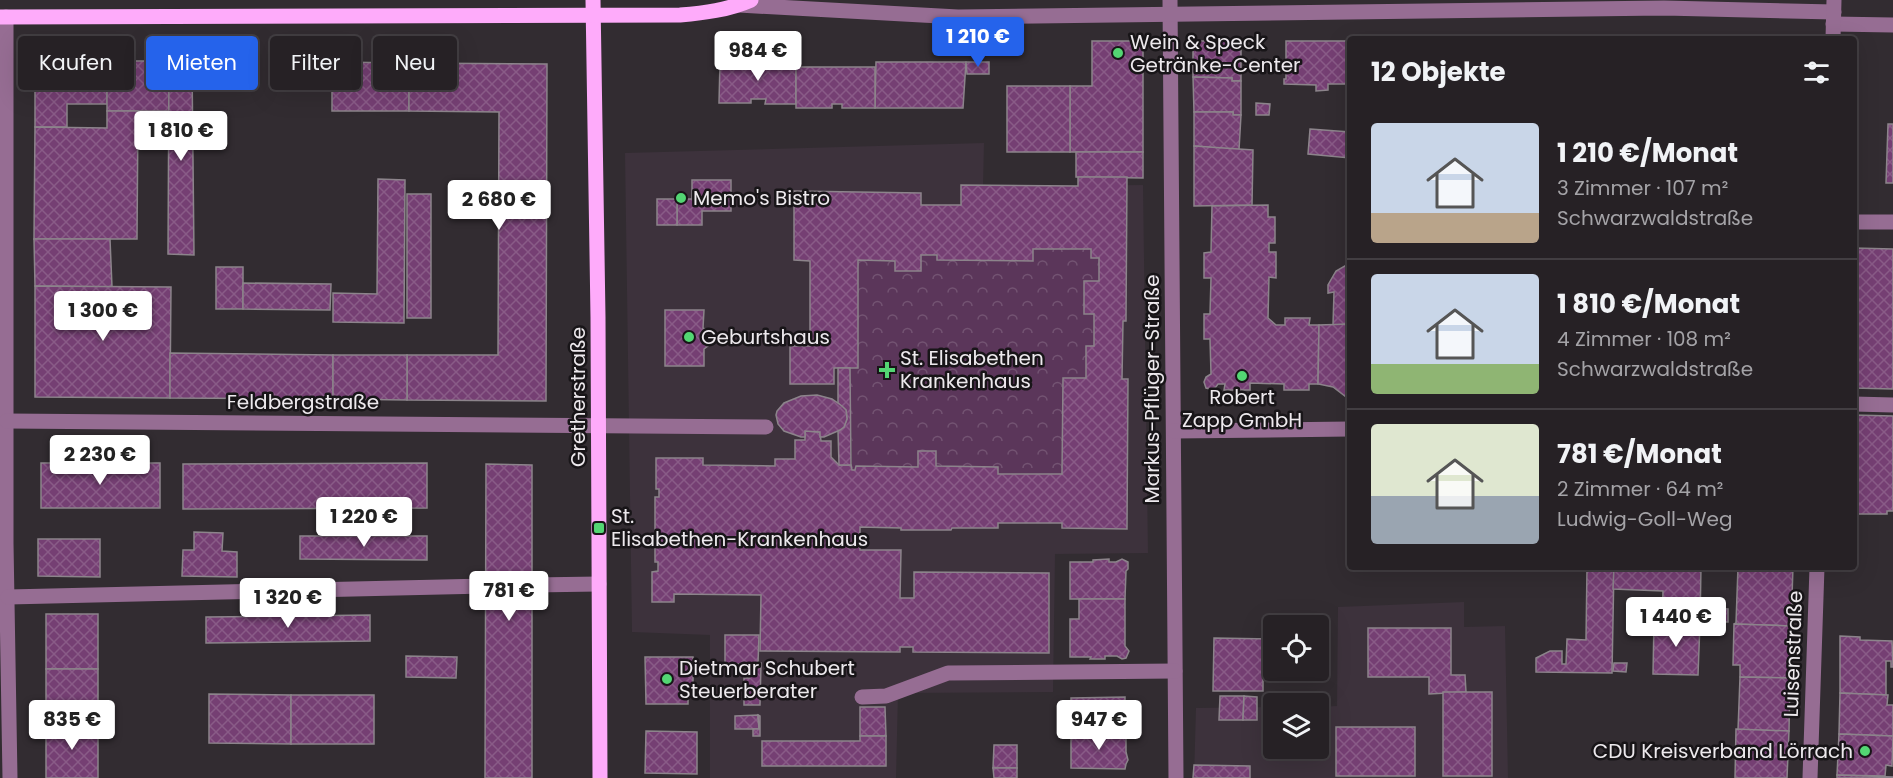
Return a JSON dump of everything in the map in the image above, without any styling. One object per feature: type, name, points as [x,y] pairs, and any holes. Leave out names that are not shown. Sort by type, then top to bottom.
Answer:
[{"type":"main road","points":[[3,17],[593,8],[680,15],[719,10],[745,3]]},
{"type":"main road","name":"Gretherstraße","points":[[593,8],[599,426],[600,778]]},
{"type":"street","points":[[745,3],[958,17],[1170,8],[1285,14],[1664,8],[1893,25]]},
{"type":"street","name":"Markus-Pflüger-Straße","points":[[1170,8],[1176,778]]},
{"type":"street","points":[[3,17],[7,421],[3,543],[8,597],[10,778]]},
{"type":"street","points":[[1857,222],[1893,222]]},
{"type":"street","points":[[1857,404],[1893,405]]},
{"type":"street","name":"Feldbergstraße","points":[[7,421],[766,427]]},
{"type":"street","points":[[1174,431],[1347,429]]},
{"type":"street","name":"Luisenstraße","points":[[1810,778],[1817,570]]},
{"type":"street","points":[[532,585],[599,584]]},
{"type":"street","points":[[8,597],[486,586]]},
{"type":"street","points":[[862,697],[886,696],[948,673],[1175,671]]},
{"type":"shaded area","name":"St. Elisabethen Krankenhaus","points":[[984,143],[983,187],[1143,185],[1148,553],[1055,554],[1053,692],[898,693],[896,778],[710,778],[710,635],[632,632],[625,153]]},
{"type":"shaded area","points":[[1464,602],[1464,627],[1505,626],[1508,778],[1194,778],[1196,708],[1263,707],[1263,759],[1329,759],[1329,706],[1337,706],[1338,607]]},
{"type":"green space","points":[[1033,249],[1091,249],[1091,257],[1099,258],[1099,281],[1084,281],[1084,314],[1094,314],[1094,346],[1086,378],[1063,378],[1062,474],[998,474],[998,467],[936,466],[936,451],[918,451],[918,467],[856,466],[855,470],[852,470],[850,368],[858,367],[858,260],[895,261],[895,271],[921,271],[921,255],[1033,261]]},
{"type":"building","points":[[1092,41],[1143,41],[1143,152],[1070,152],[1070,86],[1092,86]]},
{"type":"building","points":[[1193,41],[1241,41],[1241,81],[1232,81],[1232,78],[1193,77]]},
{"type":"building","points":[[1286,41],[1347,41],[1347,84],[1328,84],[1328,90],[1316,91],[1316,85],[1284,84],[1284,79],[1286,79]]},
{"type":"building","points":[[134,61],[146,61],[146,90],[169,90],[169,111],[107,111],[107,90],[134,90]]},
{"type":"building","points":[[361,62],[373,63],[373,90],[409,90],[409,111],[332,111],[332,90],[361,90]]},
{"type":"building","points":[[720,62],[796,62],[796,104],[765,104],[766,99],[751,99],[751,103],[719,103]]},
{"type":"building","points":[[876,62],[966,62],[963,108],[875,108]]},
{"type":"building","points":[[966,62],[989,62],[989,74],[967,74]]},
{"type":"building","points":[[457,63],[547,64],[546,401],[407,400],[407,355],[498,355],[499,112],[409,111],[409,90],[457,90]]},
{"type":"building","points":[[796,67],[875,67],[875,108],[842,108],[842,104],[832,104],[832,108],[796,108]]},
{"type":"building","points":[[1193,77],[1232,78],[1232,81],[1241,81],[1241,115],[1233,115],[1233,112],[1194,112]]},
{"type":"building","points":[[1007,86],[1070,86],[1070,152],[1007,152]]},
{"type":"building","points":[[35,90],[107,90],[107,104],[67,104],[67,127],[35,127]]},
{"type":"building","points":[[169,90],[192,90],[194,255],[168,254]]},
{"type":"building","points":[[1256,103],[1270,104],[1269,115],[1256,115]]},
{"type":"building","points":[[107,111],[138,111],[137,239],[34,239],[35,127],[107,128]]},
{"type":"building","points":[[1194,112],[1233,112],[1233,115],[1241,115],[1239,150],[1194,146]]},
{"type":"building","points":[[1888,124],[1893,124],[1893,183],[1886,183]]},
{"type":"building","points":[[1310,129],[1347,132],[1347,158],[1308,154]]},
{"type":"building","points":[[1194,146],[1253,150],[1252,205],[1194,206]]},
{"type":"building","points":[[1076,152],[1143,152],[1143,178],[1076,177]]},
{"type":"building","points":[[1078,177],[1127,177],[1126,321],[1123,321],[1122,379],[1128,379],[1127,529],[1062,528],[1062,523],[998,523],[998,528],[952,528],[951,530],[860,527],[860,550],[901,550],[900,598],[914,598],[914,572],[1049,573],[1049,653],[913,652],[913,647],[900,647],[900,652],[760,651],[761,595],[674,594],[674,602],[652,602],[652,572],[658,571],[658,562],[655,562],[655,497],[659,497],[659,489],[656,489],[656,458],[703,458],[703,465],[775,466],[775,459],[795,459],[795,440],[805,440],[805,431],[820,432],[821,441],[831,441],[831,457],[839,465],[851,465],[852,470],[855,470],[856,466],[918,467],[918,451],[936,451],[936,466],[998,467],[998,474],[1062,474],[1063,378],[1086,378],[1086,346],[1094,346],[1094,314],[1084,314],[1084,281],[1099,281],[1099,258],[1091,258],[1091,249],[1033,249],[1033,261],[937,260],[937,255],[921,255],[921,271],[895,271],[895,261],[858,260],[858,368],[834,368],[834,384],[790,384],[790,346],[810,346],[810,261],[794,260],[794,191],[921,193],[921,205],[961,205],[961,185],[1078,186]]},
{"type":"building","points":[[378,179],[405,180],[404,323],[333,322],[333,293],[377,294]]},
{"type":"building","points":[[692,180],[731,180],[731,211],[702,211],[702,225],[677,225],[677,199],[692,199]]},
{"type":"building","points":[[407,194],[431,194],[431,318],[407,318]]},
{"type":"building","points":[[657,199],[677,199],[677,225],[657,225]]},
{"type":"building","points":[[1268,205],[1268,217],[1275,217],[1275,243],[1269,243],[1269,252],[1276,252],[1276,278],[1269,277],[1268,318],[1276,325],[1285,325],[1285,318],[1310,318],[1309,325],[1319,325],[1318,384],[1309,384],[1309,390],[1284,390],[1284,384],[1250,383],[1250,390],[1224,390],[1225,384],[1218,384],[1215,388],[1206,388],[1204,382],[1211,374],[1210,339],[1204,339],[1204,314],[1210,314],[1211,278],[1204,278],[1204,253],[1211,252],[1212,206]]},
{"type":"building","points":[[34,239],[110,239],[112,287],[35,286]]},
{"type":"building","points":[[1857,248],[1893,249],[1893,389],[1857,388]]},
{"type":"building","points":[[1347,265],[1347,324],[1333,325],[1334,292],[1328,293],[1328,285],[1336,271]]},
{"type":"building","points":[[216,267],[243,267],[243,309],[216,309]]},
{"type":"building","points":[[243,283],[331,284],[330,310],[243,309]]},
{"type":"building","points":[[35,286],[171,287],[170,398],[35,397]]},
{"type":"building","name":"Geburtshaus","points":[[665,310],[704,310],[703,328],[709,331],[713,338],[712,343],[704,349],[704,366],[665,366]]},
{"type":"building","points":[[1347,324],[1347,398],[1333,387],[1318,384],[1319,325]]},
{"type":"building","points":[[170,353],[333,355],[333,399],[170,398]]},
{"type":"building","points":[[333,355],[407,355],[407,400],[333,399]]},
{"type":"building","points":[[838,368],[850,368],[851,465],[839,465],[838,431],[844,427],[847,419],[846,410],[838,403]]},
{"type":"building","points":[[817,395],[832,399],[846,410],[847,419],[844,427],[824,437],[820,437],[820,432],[805,431],[805,437],[801,437],[784,431],[778,424],[776,415],[784,403],[801,396]]},
{"type":"building","points":[[1857,415],[1893,416],[1893,511],[1887,511],[1887,514],[1857,514]]},
{"type":"building","points":[[41,463],[160,463],[160,508],[41,508]]},
{"type":"building","points":[[427,463],[427,508],[183,509],[183,464]]},
{"type":"building","points":[[486,464],[532,465],[532,778],[485,778]]},
{"type":"building","points":[[194,532],[223,533],[222,551],[237,552],[237,577],[182,576],[183,550],[194,550]]},
{"type":"building","points":[[300,536],[427,536],[427,560],[300,559]]},
{"type":"building","points":[[38,539],[100,539],[100,577],[38,576]]},
{"type":"building","points":[[1109,559],[1109,562],[1122,559],[1128,562],[1125,599],[1070,599],[1070,562]]},
{"type":"building","points":[[1587,570],[1614,570],[1612,673],[1536,672],[1536,658],[1550,651],[1562,651],[1562,664],[1566,664],[1567,639],[1586,640]]},
{"type":"building","points":[[1614,570],[1701,570],[1700,623],[1662,622],[1663,591],[1613,589]]},
{"type":"building","points":[[1738,570],[1793,570],[1791,626],[1734,624],[1736,623]]},
{"type":"building","points":[[1079,599],[1125,599],[1125,646],[1129,651],[1126,658],[1122,659],[1117,656],[1105,656],[1105,659],[1070,657],[1070,619],[1079,619]]},
{"type":"building","points":[[1705,604],[1715,604],[1714,622],[1704,622]]},
{"type":"building","points":[[1715,608],[1728,609],[1728,622],[1714,622]]},
{"type":"building","points":[[46,614],[98,614],[98,669],[46,669]]},
{"type":"building","points":[[370,615],[370,641],[206,643],[206,617]]},
{"type":"building","points":[[1654,621],[1700,623],[1698,675],[1653,674]]},
{"type":"building","points":[[1734,624],[1791,626],[1790,678],[1740,677],[1740,665],[1733,665]]},
{"type":"building","points":[[1368,628],[1451,628],[1451,675],[1465,675],[1466,692],[1429,694],[1429,677],[1368,677]]},
{"type":"building","points":[[725,635],[759,635],[760,705],[744,705],[744,678],[749,678],[749,664],[725,664]]},
{"type":"building","points":[[1840,636],[1860,637],[1860,640],[1892,641],[1893,667],[1891,667],[1891,661],[1886,661],[1886,695],[1840,693]]},
{"type":"building","points":[[1214,638],[1263,639],[1263,691],[1213,691]]},
{"type":"building","points":[[406,656],[457,657],[456,678],[406,677]]},
{"type":"building","points":[[645,657],[693,657],[693,689],[688,689],[688,704],[646,704]]},
{"type":"building","points":[[1614,663],[1627,663],[1626,672],[1613,671]]},
{"type":"building","points":[[46,669],[98,669],[98,724],[46,724]]},
{"type":"building","points":[[1740,677],[1790,678],[1789,731],[1738,730]]},
{"type":"building","points":[[1443,692],[1492,692],[1492,776],[1443,776]]},
{"type":"building","points":[[1840,693],[1888,695],[1887,705],[1893,705],[1893,736],[1839,734]]},
{"type":"building","points":[[209,694],[291,695],[291,744],[209,743]]},
{"type":"building","points":[[291,695],[374,695],[374,744],[291,744]]},
{"type":"building","points":[[1220,696],[1244,696],[1243,720],[1219,720]]},
{"type":"building","points":[[1244,696],[1257,697],[1257,720],[1243,720]]},
{"type":"building","points":[[1125,697],[1129,712],[1125,714],[1126,733],[1071,733],[1071,698]]},
{"type":"building","points":[[860,707],[885,707],[886,736],[860,736]]},
{"type":"building","points":[[758,715],[759,729],[735,729],[735,716]]},
{"type":"building","points":[[758,715],[760,716],[760,736],[753,736],[753,729],[759,729]]},
{"type":"building","points":[[46,724],[98,724],[98,778],[46,778]]},
{"type":"building","points":[[1336,727],[1415,727],[1415,776],[1336,776]]},
{"type":"building","points":[[1736,729],[1789,731],[1787,778],[1735,778]]},
{"type":"building","points":[[646,731],[697,732],[697,774],[645,773]]},
{"type":"building","points":[[1071,733],[1126,733],[1128,760],[1125,769],[1071,768]]},
{"type":"building","name":"CDU Kreisverband Lörrach","points":[[1839,734],[1893,736],[1892,766],[1886,765],[1885,776],[1837,775]]},
{"type":"building","points":[[860,736],[886,736],[886,766],[762,766],[762,741],[860,741]]},
{"type":"building","points":[[994,745],[1017,745],[1017,768],[993,768]]},
{"type":"building","points":[[1194,765],[1250,766],[1250,778],[1193,778]]},
{"type":"building","points":[[993,768],[1017,768],[1017,778],[994,778]]},
{"type":"building","points":[[1837,775],[1893,777],[1893,778],[1837,778]]},
{"type":"tunnel","points":[[486,586],[532,585]]},
{"type":"place","name":"Wein & Speck Getränke-Center","points":[[1118,53]]},
{"type":"place","name":"Memo's Bistro","points":[[681,198]]},
{"type":"place","name":"Geburtshaus","points":[[689,337]]},
{"type":"place","name":"St. Elisabethen Krankenhaus","points":[[887,370]]},
{"type":"place","name":"Robert Zapp GmbH","points":[[1242,376]]},
{"type":"place","name":"St. Elisabethen-Krankenhaus","points":[[599,528]]},
{"type":"place","name":"Dietmar Schubert Steuerberater","points":[[667,679]]},
{"type":"place","name":"CDU Kreisverband Lörrach","points":[[1865,751]]}]
